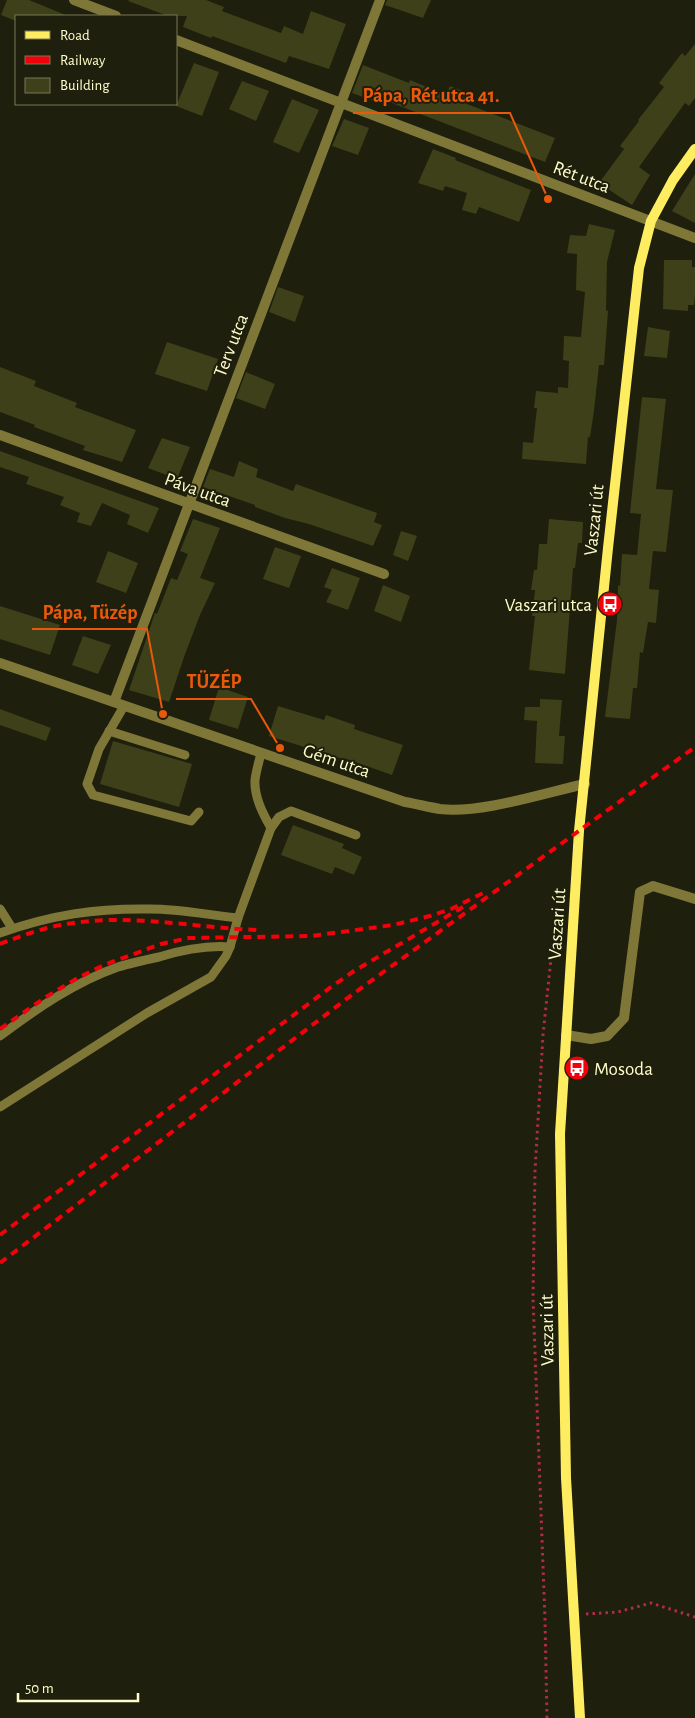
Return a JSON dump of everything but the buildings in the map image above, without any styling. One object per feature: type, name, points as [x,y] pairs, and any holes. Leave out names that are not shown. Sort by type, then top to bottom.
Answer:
[{"type":"main road","name":"Vaszari út","points":[[580,1718],[566,1478],[560,1134],[579,830],[639,268],[651,221],[673,180],[695,149]]},
{"type":"street","points":[[74,0],[113,15]]},
{"type":"street","name":"Terv utca","points":[[114,702],[380,0]]},
{"type":"street","name":"Rét utca","points":[[178,41],[695,238]]},
{"type":"street","name":"Páva utca","points":[[0,435],[384,574]]},
{"type":"street","name":"Gém utca","points":[[0,663],[406,802],[440,809],[476,808],[585,784]]},
{"type":"street","points":[[566,1035],[591,1039],[608,1036],[624,1018],[640,892],[653,886],[695,899]]},
{"type":"lane","points":[[124,706],[99,749],[87,784],[93,795],[191,821],[199,812]]},
{"type":"lane","points":[[109,731],[185,755]]},
{"type":"lane","points":[[261,753],[255,781],[256,790],[261,810],[271,828]]},
{"type":"lane","points":[[0,1107],[147,1013],[204,983],[211,977],[230,947],[238,918],[271,828],[279,817],[291,811],[356,834]]},
{"type":"lane","points":[[0,909],[12,928]]},
{"type":"lane","points":[[0,933],[54,916],[96,910],[152,909],[238,918]]},
{"type":"lane","points":[[0,1036],[29,1014],[55,998],[83,982],[118,967],[178,951],[215,946],[230,947]]},
{"type":"path","points":[[547,1718],[532,1298],[535,1171],[543,1035],[552,949],[561,934]]},
{"type":"path","points":[[574,1615],[618,1612],[651,1603],[695,1616]]},
{"type":"railway","points":[[0,1263],[353,994],[695,747]]},
{"type":"railway","points":[[0,1029],[76,979],[104,965],[161,944],[189,938],[311,936],[393,925],[451,909],[485,892]]},
{"type":"railway","points":[[0,1235],[331,987],[354,971],[463,907]]},
{"type":"railway","points":[[0,944],[54,926],[96,921],[143,921],[259,930]]},
{"type":"place","name":"Pápa, Rét utca 41.","points":[[548,199]]},
{"type":"place","name":"Vaszari utca","points":[[610,604]]},
{"type":"place","name":"Pápa, Tüzép","points":[[163,714]]},
{"type":"place","name":"TÜZÉP","points":[[280,748]]},
{"type":"place","name":"Mosoda","points":[[577,1068]]}]
